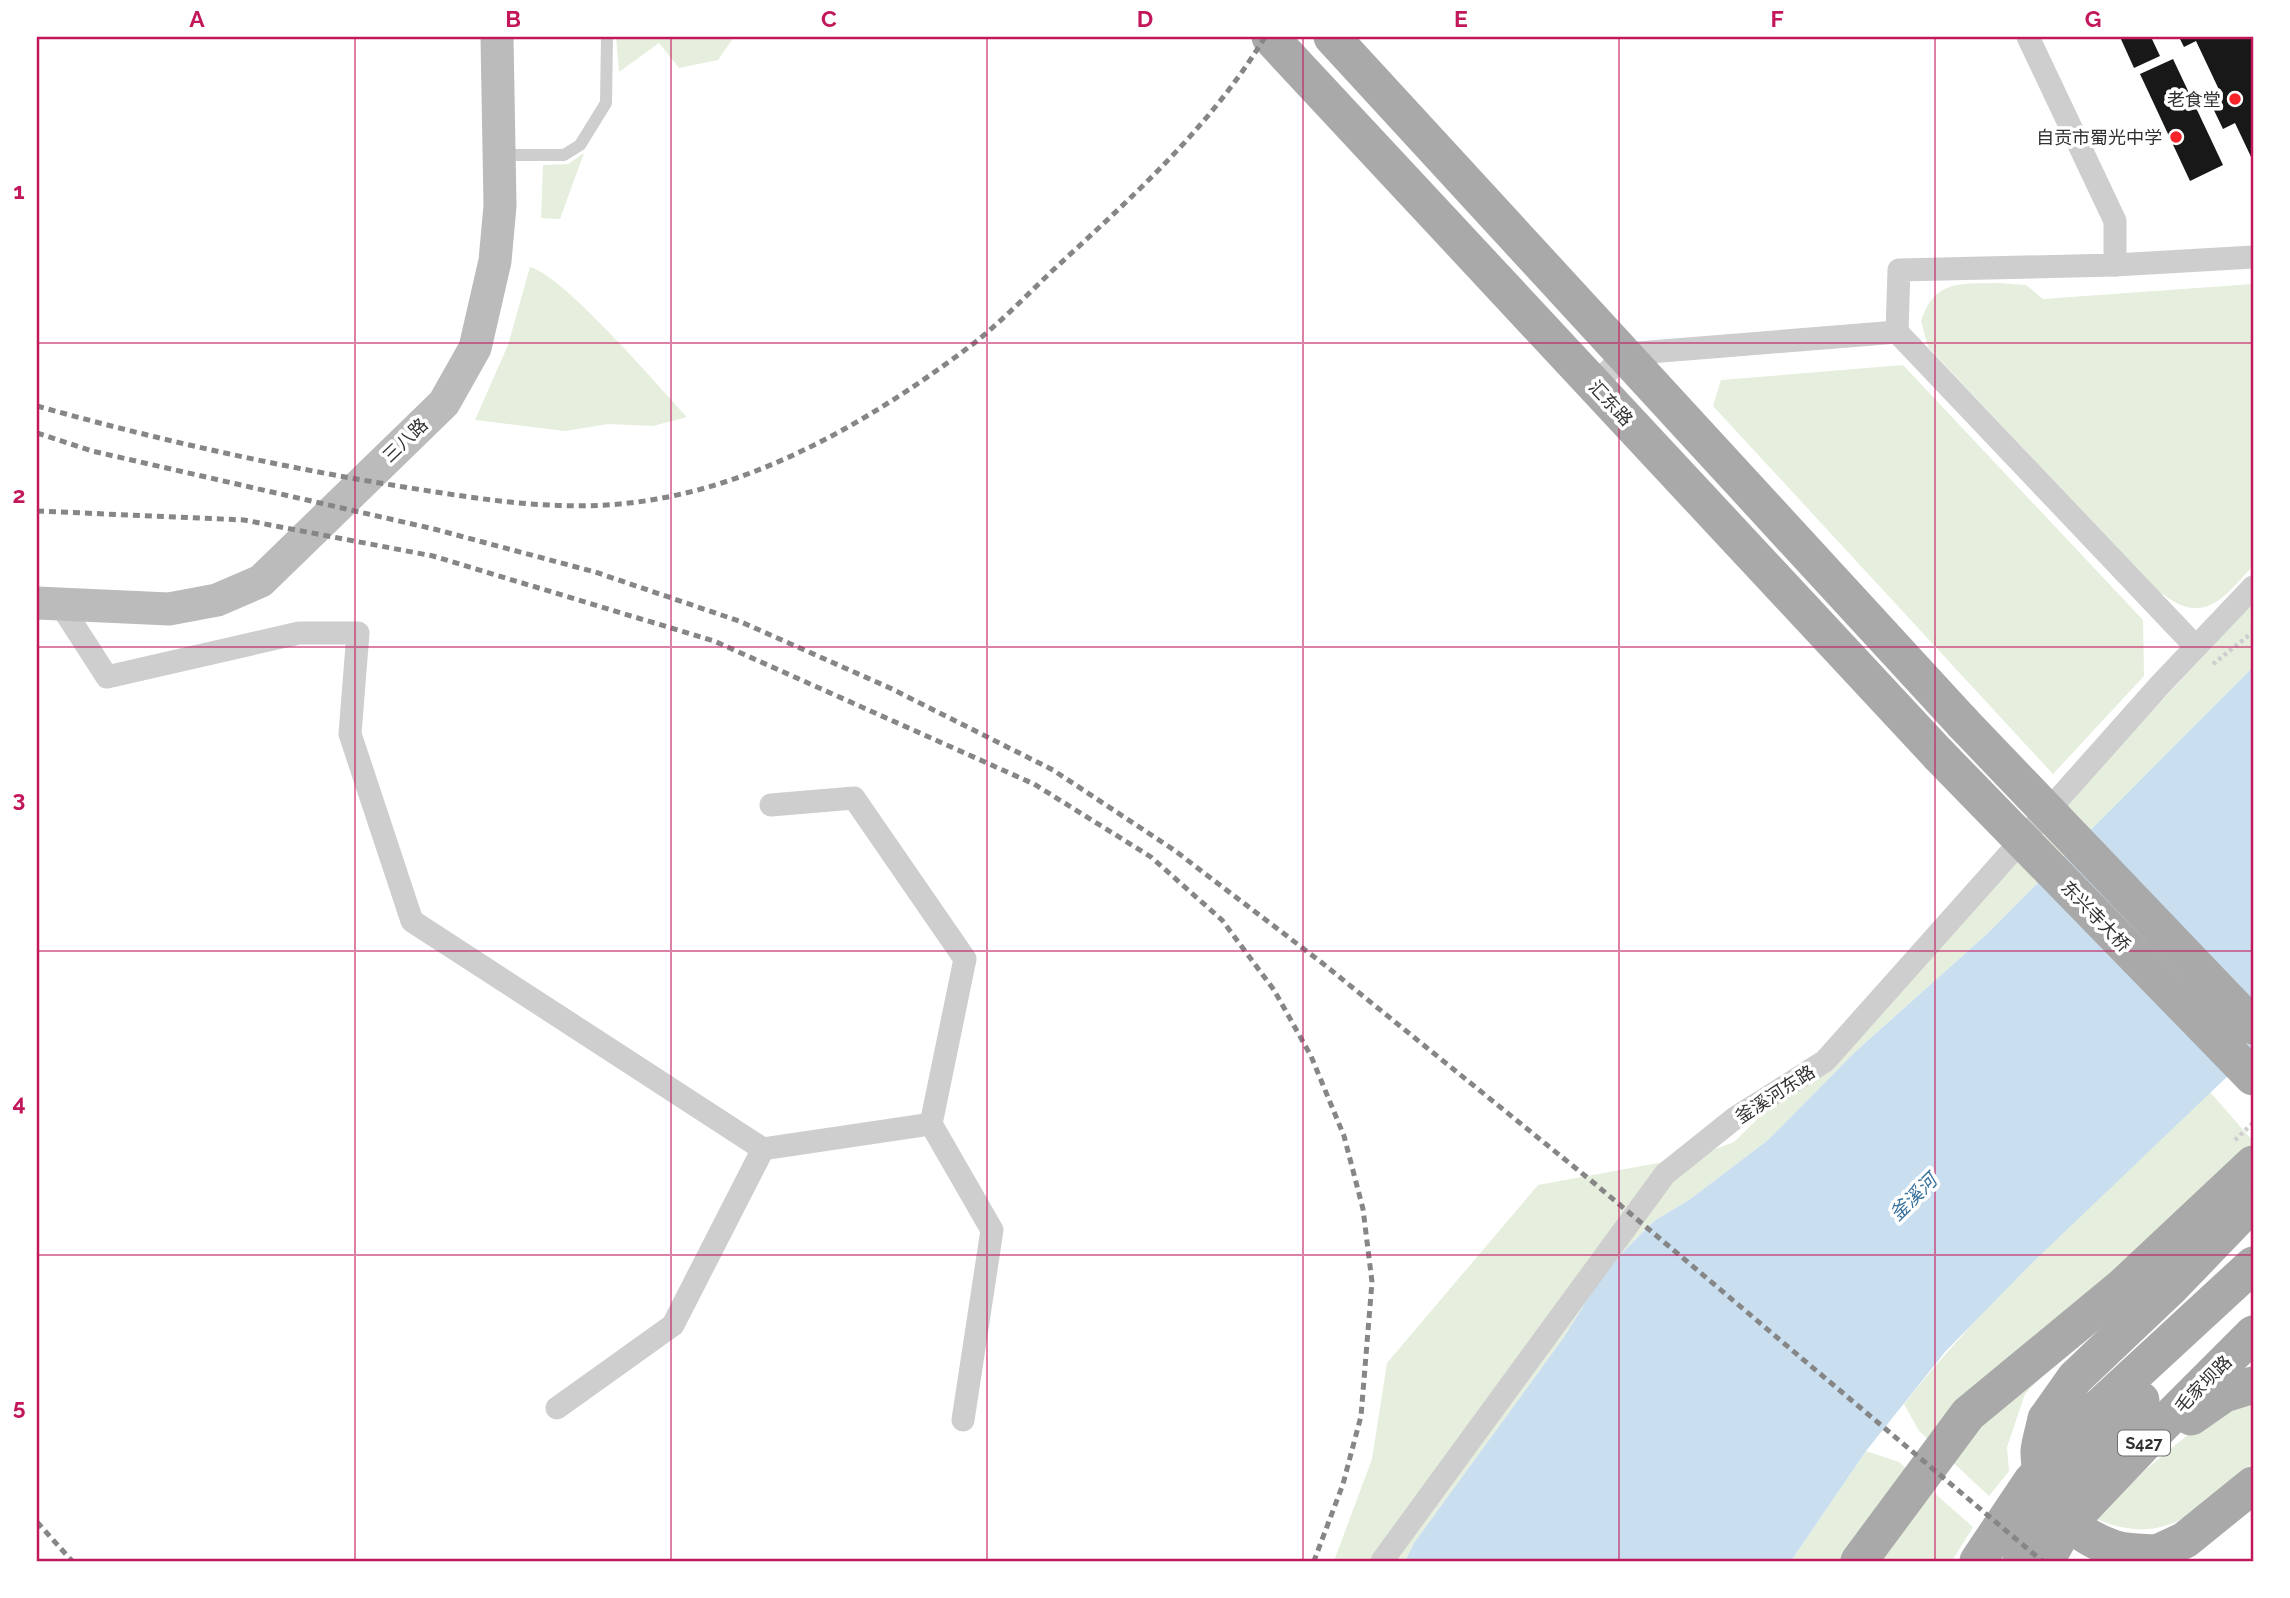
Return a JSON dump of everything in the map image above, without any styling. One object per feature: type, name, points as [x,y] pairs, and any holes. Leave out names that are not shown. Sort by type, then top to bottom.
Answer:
[{"type":"main road","name":"三八路","points":[[48,604],[169,610],[217,600],[261,581],[444,403],[475,348],[495,261],[500,206],[498,37]]},
{"type":"main road","points":[[1332,37],[1963,723],[2253,1026]]},
{"type":"main road","name":"汇东路","points":[[1277,44],[1939,755]]},
{"type":"main road","name":"东兴寺大桥","points":[[1939,755],[2253,1077]]},
{"type":"main road","points":[[1859,1561],[1968,1414],[2123,1286],[2253,1164]]},
{"type":"main road","points":[[2253,1202],[2172,1286],[2075,1378],[2046,1419],[2039,1451],[2044,1484],[2060,1516],[2084,1536],[2116,1549],[2157,1553],[2185,1540],[2253,1485]]},
{"type":"main road","points":[[1978,1561],[2031,1482],[2098,1408],[2253,1265]]},
{"type":"main road","name":"S427","points":[[2056,1520],[2116,1426],[2253,1291]]},
{"type":"main road","name":"毛家坝路","points":[[2021,1561],[2056,1520],[2158,1428],[2253,1334]]},
{"type":"main road","points":[[2056,1520],[2224,1394],[2253,1385]]},
{"type":"main road","name":"毛家坝路","points":[[2045,1561],[2056,1520]]},
{"type":"street","points":[[2028,37],[2115,222],[2115,265]]},
{"type":"street","points":[[2196,647],[1898,332],[1899,270],[2115,265],[2253,257]]},
{"type":"street","points":[[1595,385],[1625,354],[1898,332]]},
{"type":"street","name":"釜溪河东路","points":[[1382,1561],[1665,1174],[1735,1118],[1825,1061],[2253,587]]},
{"type":"street","points":[[48,604],[107,677],[299,633],[358,633],[351,734],[412,920],[763,1149],[931,1124]]},
{"type":"street","points":[[771,805],[854,798],[965,960],[931,1124],[992,1230],[963,1420]]},
{"type":"street","points":[[557,1408],[673,1325],[763,1149]]},
{"type":"lane","points":[[499,155],[564,155],[580,145],[606,103],[607,37]]},
{"type":"green space","points":[[616,37],[734,37],[718,60],[679,68],[659,43],[619,72]]},
{"type":"green space","points":[[584,153],[560,219],[541,218],[543,165],[568,164]]},
{"type":"green space","points":[[530,267],[565,290],[587,310],[687,417],[653,426],[608,424],[565,431],[475,420],[508,345]]},
{"type":"green space","points":[[1960,284],[2026,285],[2043,299],[2253,284],[2253,566],[2223,597],[2205,607],[2195,608],[2177,604],[2159,592],[1928,347],[1921,321],[1934,297],[1941,291]]},
{"type":"green space","points":[[1903,365],[2143,620],[2144,676],[2053,774],[1713,406],[1721,380]]},
{"type":"green space","points":[[2253,603],[2253,667],[1988,933],[1855,1052],[1768,1140],[1689,1200],[1654,1221],[1622,1253],[1597,1284],[1564,1337],[1414,1543],[1405,1561],[1334,1561],[1372,1459],[1387,1363],[1538,1185],[1696,1156],[1734,1142],[2007,874],[2078,791]]},
{"type":"green space","points":[[2210,1092],[2253,1141],[2253,1149],[2025,1394],[2007,1447],[2009,1471],[1989,1496],[1919,1431],[1904,1404],[1975,1321],[2013,1282]]},
{"type":"green space","points":[[2253,1396],[2253,1463],[2200,1508],[2164,1526],[2144,1529],[2122,1527],[2097,1519],[2146,1469],[2199,1426]]},
{"type":"green space","points":[[1866,1451],[1899,1462],[1973,1527],[1952,1561],[1791,1561]]},
{"type":"water","name":"釜溪河","points":[[2253,667],[2253,1052],[2030,1265],[1945,1352],[1866,1451],[1791,1561],[1405,1561],[1414,1543],[1564,1337],[1597,1284],[1622,1253],[1654,1221],[1689,1200],[1768,1140],[1855,1052],[1988,933]]},
{"type":"building","points":[[2120,37],[2151,37],[2160,56],[2134,68]]},
{"type":"building","name":"老食堂","points":[[2179,37],[2253,37],[2253,161],[2235,123],[2223,129],[2210,102],[2222,96],[2196,41],[2184,47]]},
{"type":"building","points":[[2173,59],[2223,165],[2190,181],[2140,74]]},
{"type":"railway","points":[[37,406],[265,462],[496,501],[589,506],[651,500],[695,491],[738,478],[821,442],[900,396],[973,344],[1167,162],[1219,102],[1265,37]]},
{"type":"railway","points":[[37,433],[92,451],[434,529],[595,572],[739,621],[890,688],[1053,770],[1174,850],[1321,962],[1594,1183],[2042,1561]]},
{"type":"railway","points":[[37,511],[244,520],[433,556],[714,641],[1034,784],[1151,857],[1222,920],[1274,990],[1311,1056],[1344,1136],[1363,1209],[1372,1282],[1361,1416],[1343,1484],[1314,1561]]},
{"type":"railway","points":[[37,1522],[72,1561]]},
{"type":"place","name":"老食堂","points":[[2235,99]]},
{"type":"place","name":"自贡市蜀光中学","points":[[2176,137]]}]
